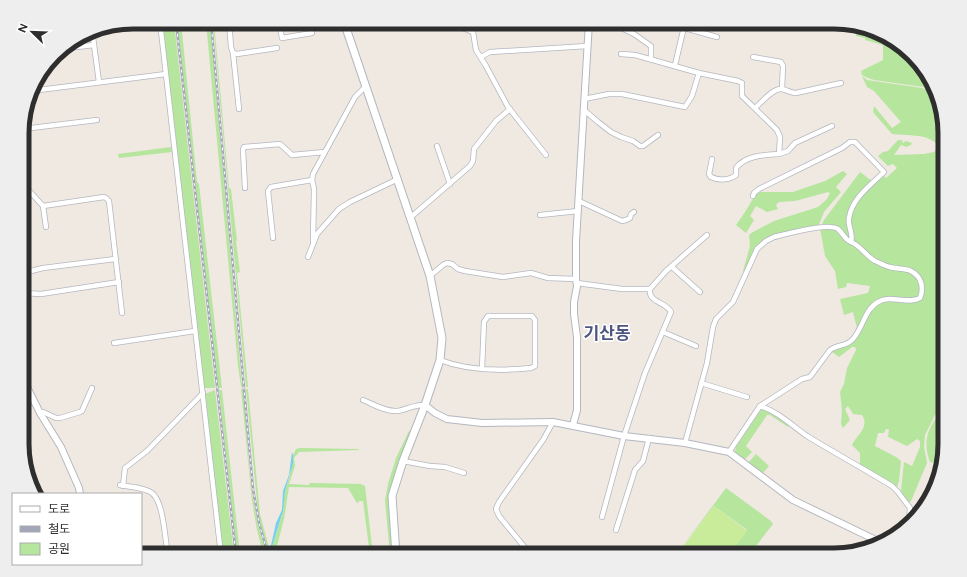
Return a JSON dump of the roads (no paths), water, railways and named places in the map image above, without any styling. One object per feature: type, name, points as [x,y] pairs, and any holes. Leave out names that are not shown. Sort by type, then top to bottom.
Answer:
[{"type":"main road","points":[[346,29],[430,276],[442,338],[440,360],[392,496],[396,548]]},
{"type":"street","points":[[161,29],[220,548]]},
{"type":"street","points":[[230,29],[239,109]]},
{"type":"street","points":[[280,29],[282,38],[312,33]]},
{"type":"street","points":[[465,29],[473,32],[476,50],[510,109],[546,155]]},
{"type":"street","points":[[573,425],[577,410],[577,337],[574,302],[586,46],[588,29]]},
{"type":"street","points":[[624,29],[634,34],[651,46],[651,59]]},
{"type":"street","points":[[675,65],[684,29]]},
{"type":"street","points":[[691,29],[717,36]]},
{"type":"street","points":[[93,37],[98,82]]},
{"type":"street","points":[[73,48],[94,46]]},
{"type":"street","points":[[481,57],[490,52],[586,46]]},
{"type":"street","points":[[233,53],[237,54],[277,48]]},
{"type":"street","points":[[621,54],[635,55],[675,65],[699,73],[738,80],[742,83],[742,96],[777,130],[780,137],[780,154]]},
{"type":"street","points":[[753,57],[781,62],[782,89]]},
{"type":"street","points":[[584,99],[609,94],[622,94],[685,107],[692,96],[699,73]]},
{"type":"street","points":[[39,90],[166,74]]},
{"type":"street","points":[[755,108],[773,92],[782,89],[790,93],[796,93],[841,83]]},
{"type":"street","points":[[313,242],[313,174],[355,97],[366,86]]},
{"type":"street","points":[[411,217],[470,166],[473,161],[474,149],[496,121],[510,109]]},
{"type":"street","points":[[583,109],[611,132],[640,146],[643,146],[658,135]]},
{"type":"street","points":[[29,127],[96,120]]},
{"type":"street","points":[[712,159],[709,174],[711,177],[717,179],[732,178],[736,175],[736,168],[750,158],[763,155],[780,154],[788,151],[795,143],[832,126]]},
{"type":"street","points":[[753,196],[759,189],[842,148],[850,142],[854,142],[884,172],[853,203],[848,220],[852,237],[851,242]]},
{"type":"street","points":[[245,188],[244,147],[280,144],[292,155],[324,152]]},
{"type":"street","points":[[438,146],[450,184]]},
{"type":"street","points":[[308,257],[317,234],[339,209],[350,202],[398,179]]},
{"type":"street","points":[[273,238],[268,191],[271,187],[312,180]]},
{"type":"street","points":[[29,191],[42,206],[46,227]]},
{"type":"street","points":[[42,206],[104,197],[106,198],[108,201],[122,313]]},
{"type":"street","points":[[579,201],[622,221],[630,218],[631,214],[634,212]]},
{"type":"street","points":[[540,215],[578,211]]},
{"type":"street","points":[[685,443],[707,363],[713,327],[716,319],[733,302],[757,249],[766,241],[774,237],[826,226],[838,229],[846,240],[857,244],[872,259],[889,267],[911,271],[919,278],[922,285],[920,298],[910,301],[882,299],[876,303],[870,308],[852,340],[847,344],[834,347],[830,350],[810,378],[802,379],[760,406],[729,452]]},
{"type":"street","points":[[602,517],[624,436],[645,374],[664,332],[671,312],[670,309],[652,298],[650,289],[666,271],[707,235]]},
{"type":"street","points":[[29,272],[43,268],[115,259]]},
{"type":"street","points":[[430,276],[447,263],[465,270],[503,277],[531,273],[548,278],[622,289],[650,289]]},
{"type":"street","points":[[672,267],[700,292]]},
{"type":"street","points":[[29,293],[42,294],[119,282]]},
{"type":"street","points":[[440,360],[447,363],[482,369],[495,370],[531,368],[535,366],[535,325],[532,316],[488,316],[484,322],[482,369]]},
{"type":"street","points":[[114,343],[196,331]]},
{"type":"street","points":[[664,332],[696,346]]},
{"type":"street","points":[[701,383],[747,397]]},
{"type":"street","points":[[40,413],[43,412],[56,418],[60,418],[80,412],[82,411],[92,388]]},
{"type":"street","points":[[29,391],[40,413],[61,447],[80,493]]},
{"type":"street","points":[[167,548],[164,524],[154,494],[146,490],[122,485],[125,468],[148,451],[203,393]]},
{"type":"street","points":[[363,400],[392,411],[425,405],[435,413],[447,419],[454,420],[482,423],[553,422],[624,436],[685,443],[729,452],[794,500],[875,539]]},
{"type":"street","points":[[760,406],[772,410],[782,416],[805,434],[892,486],[910,508],[909,516]]},
{"type":"street","points":[[525,548],[499,516],[496,509],[499,502],[544,440],[553,422]]},
{"type":"street","points":[[616,530],[634,470],[643,461],[649,438]]},
{"type":"street","points":[[404,461],[445,467],[464,474]]},
{"type":"water","points":[[292,452],[293,463],[285,491],[283,511],[270,548],[276,523],[282,510],[283,491],[289,475]]},
{"type":"railway","points":[[177,29],[235,548]]},
{"type":"railway","points":[[212,29],[253,489],[259,523],[266,548]]},
{"type":"district","name":"기산동","points":[[607,333]]}]
